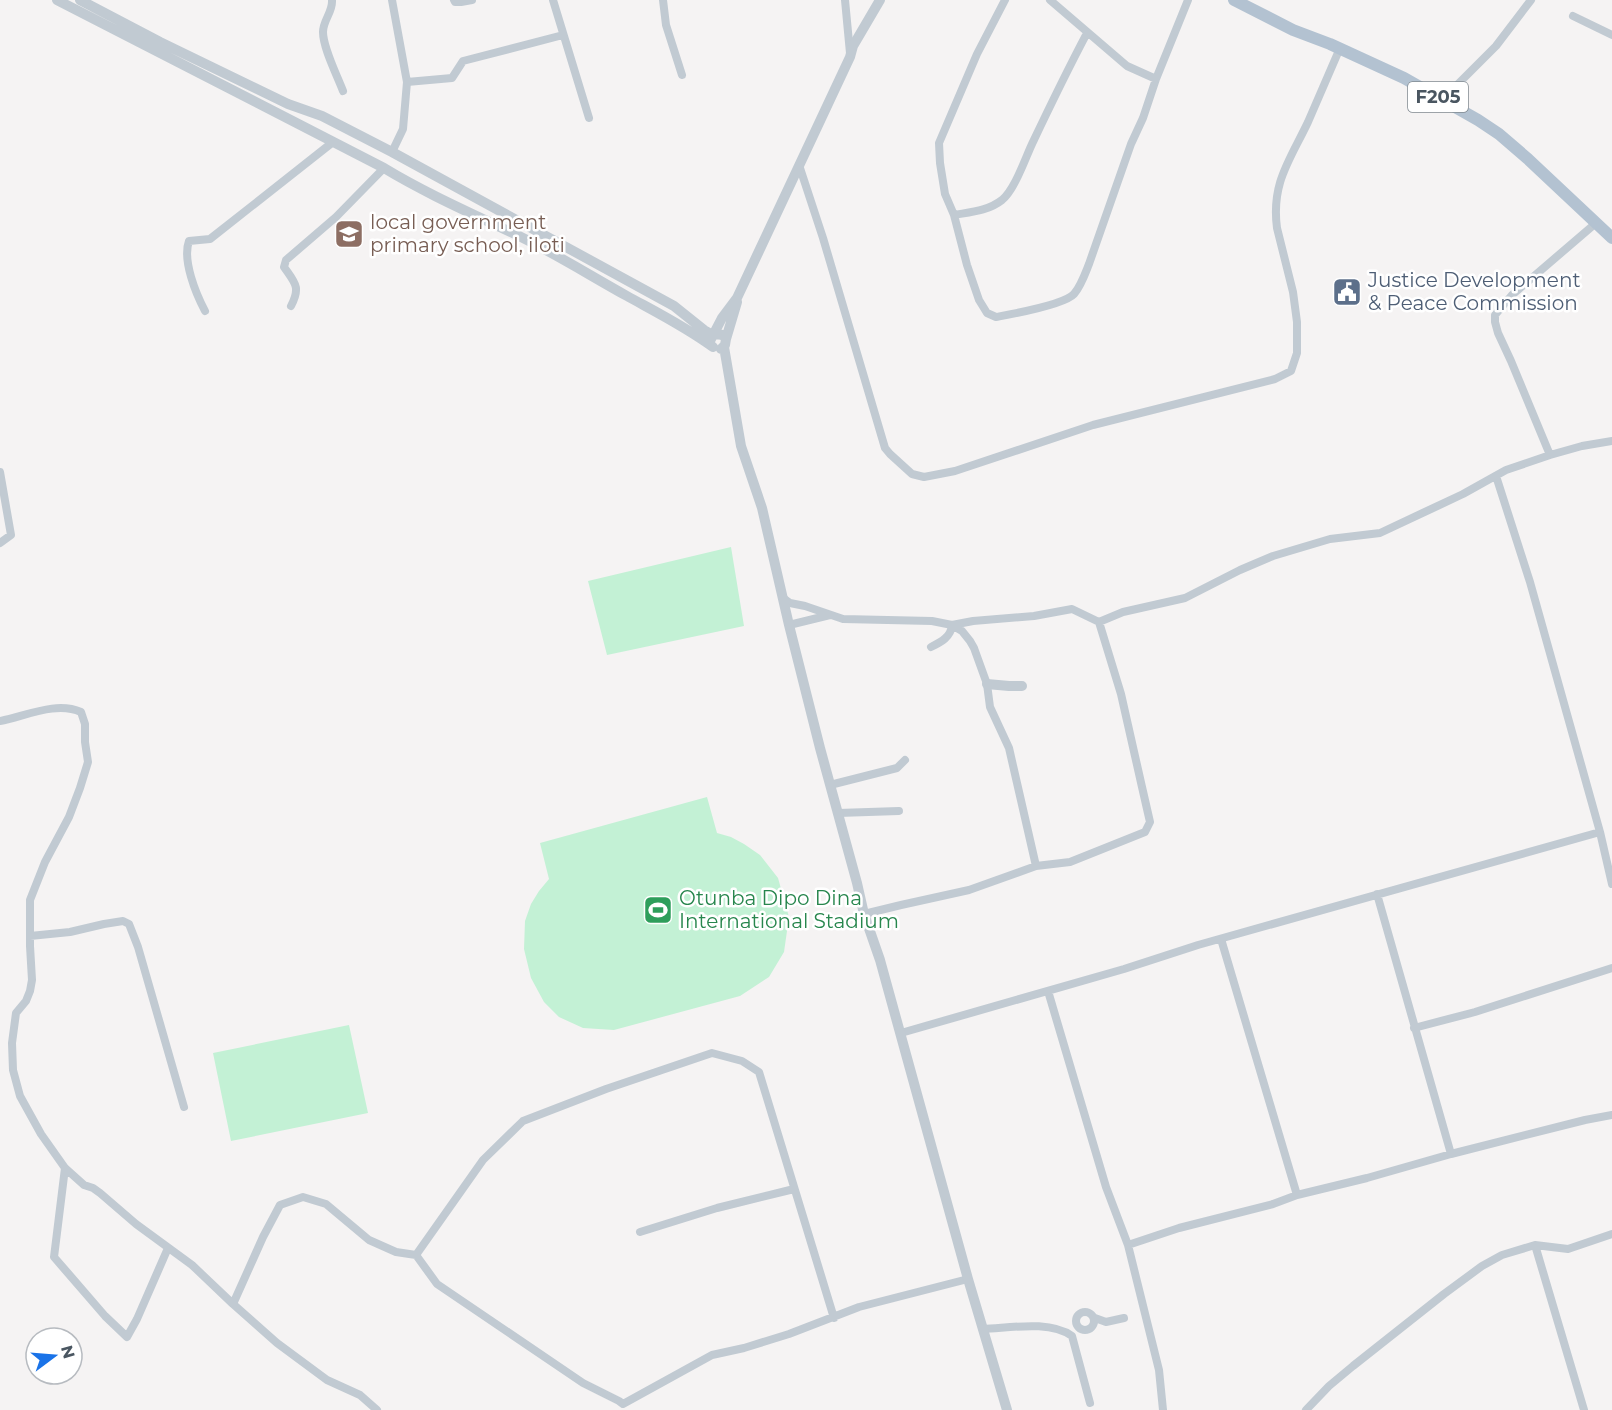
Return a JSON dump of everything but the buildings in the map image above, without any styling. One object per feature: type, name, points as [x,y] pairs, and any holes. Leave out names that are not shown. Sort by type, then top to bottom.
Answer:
[{"type":"main road","name":"F205","points":[[1234,0],[1293,30],[1340,48],[1404,78],[1478,120],[1499,134],[1528,159],[1612,238]]},
{"type":"street","points":[[57,0],[461,210],[520,237],[688,330],[721,344]]},
{"type":"street","points":[[80,0],[160,42],[288,104],[322,116],[392,152],[674,306],[704,330],[714,335]]},
{"type":"street","points":[[332,0],[323,33],[343,91]]},
{"type":"street","points":[[392,0],[407,82],[403,129],[392,152]]},
{"type":"street","points":[[454,0],[461,3],[472,0]]},
{"type":"street","points":[[553,0],[589,118]]},
{"type":"street","points":[[663,0],[666,25],[682,75]]},
{"type":"street","points":[[846,0],[850,57]]},
{"type":"street","points":[[721,344],[710,341],[722,318],[737,298],[854,46],[880,0]]},
{"type":"street","points":[[1005,0],[977,54],[939,143],[945,194],[954,215],[967,265],[979,300],[987,313],[996,317],[1060,302],[1074,294],[1089,264],[1156,79],[1188,0]]},
{"type":"street","points":[[1050,0],[1127,66],[1156,79]]},
{"type":"street","points":[[1443,99],[1497,46],[1532,0]]},
{"type":"street","points":[[1573,16],[1612,35]]},
{"type":"street","points":[[954,215],[981,210],[1004,198],[1087,33]]},
{"type":"street","points":[[407,82],[453,78],[463,61],[563,35]]},
{"type":"street","points":[[799,165],[885,448],[912,474],[924,477],[955,471],[1093,425],[1275,379],[1291,371],[1297,353],[1297,322],[1293,292],[1277,228],[1277,191],[1281,177],[1308,123],[1340,48]]},
{"type":"street","points":[[206,311],[196,293],[186,249],[189,241],[210,238],[333,142]]},
{"type":"street","points":[[291,306],[296,296],[297,285],[284,267],[286,260],[336,217],[384,168]]},
{"type":"street","points":[[1550,454],[1498,333],[1495,315],[1512,295],[1596,223]]},
{"type":"street","points":[[737,298],[736,308],[721,344],[741,446],[762,508],[789,626],[864,914],[880,960],[968,1279],[1007,1410]]},
{"type":"street","points":[[1099,622],[1123,612],[1185,598],[1273,556],[1330,539],[1380,533],[1454,499],[1506,470],[1550,454],[1612,441]]},
{"type":"street","points":[[0,472],[10,535],[0,543]]},
{"type":"street","points":[[1496,476],[1530,582],[1600,832],[1612,884]]},
{"type":"street","points":[[783,598],[790,603],[843,619],[932,621],[952,625],[962,631],[974,648],[987,684],[990,707],[1009,748],[1036,866]]},
{"type":"street","points":[[864,914],[969,890],[1036,866],[1070,862],[1145,832],[1150,822],[1121,694],[1099,622],[1072,609],[1034,616],[952,625]]},
{"type":"street","points":[[789,626],[831,615]]},
{"type":"street","points":[[931,647],[945,639],[952,631],[952,625]]},
{"type":"street","points":[[987,684],[1022,686]]},
{"type":"street","points":[[0,722],[58,707],[72,708],[81,712],[85,724],[88,762],[80,788],[30,900],[32,980],[26,1001],[16,1013],[12,1053],[13,1070],[20,1096],[33,1122],[65,1168],[84,1185],[100,1193],[135,1224],[192,1265],[277,1343],[327,1380],[360,1395],[377,1410]]},
{"type":"street","points":[[830,785],[897,768],[905,760]]},
{"type":"street","points":[[838,813],[899,811]]},
{"type":"street","points":[[900,1033],[1377,894],[1600,832]]},
{"type":"street","points":[[1377,894],[1451,1154]]},
{"type":"street","points":[[30,936],[70,932],[123,921],[129,924],[138,947],[184,1107]]},
{"type":"street","points":[[1221,939],[1297,1195]]},
{"type":"street","points":[[1414,1028],[1475,1012],[1612,968]]},
{"type":"street","points":[[1048,991],[1106,1187],[1128,1245],[1159,1370],[1163,1410]]},
{"type":"street","points":[[416,1255],[483,1160],[524,1121],[606,1089],[712,1053],[742,1061],[759,1072],[834,1318]]},
{"type":"street","points":[[1128,1245],[1179,1228],[1273,1204],[1297,1195],[1451,1154],[1612,1115]]},
{"type":"street","points":[[65,1168],[54,1257],[105,1316],[127,1337],[168,1248]]},
{"type":"street","points":[[640,1232],[717,1208],[794,1190]]},
{"type":"street","points":[[233,1304],[280,1205],[303,1197],[326,1204],[369,1240],[396,1252],[416,1255],[437,1284],[583,1383],[623,1404],[712,1355],[778,1338],[859,1307],[968,1279]]},
{"type":"street","points":[[1306,1410],[1329,1386],[1353,1366],[1482,1266],[1502,1255],[1535,1245],[1568,1249],[1612,1234]]},
{"type":"street","points":[[1535,1245],[1584,1410]]},
{"type":"street","points":[[1095,1318],[1095,1323],[1088,1330],[1079,1328],[1076,1323],[1078,1314],[1083,1311],[1088,1311],[1095,1318],[1106,1322],[1124,1318]]},
{"type":"street","points":[[984,1329],[1028,1326],[1052,1328],[1068,1333],[1072,1336],[1090,1403]]},
{"type":"street","points":[[1072,1336],[1079,1328]]},
{"type":"green space","points":[[731,547],[744,626],[607,655],[588,581]]},
{"type":"green space","name":"Otunba Dipo Dina International Stadium","points":[[707,797],[717,833],[731,837],[760,855],[778,878],[789,917],[784,952],[769,977],[740,996],[614,1030],[583,1028],[559,1017],[544,1002],[531,978],[524,949],[525,921],[531,904],[549,879],[540,843]]},
{"type":"green space","points":[[349,1025],[368,1113],[231,1141],[213,1053]]},
{"type":"place","name":"local government primary school, iloti","points":[[349,234]]},
{"type":"place","name":"Justice Development & Peace Commission","points":[[1347,292]]},
{"type":"place","name":"Otunba Dipo Dina International Stadium","points":[[658,910]]}]
